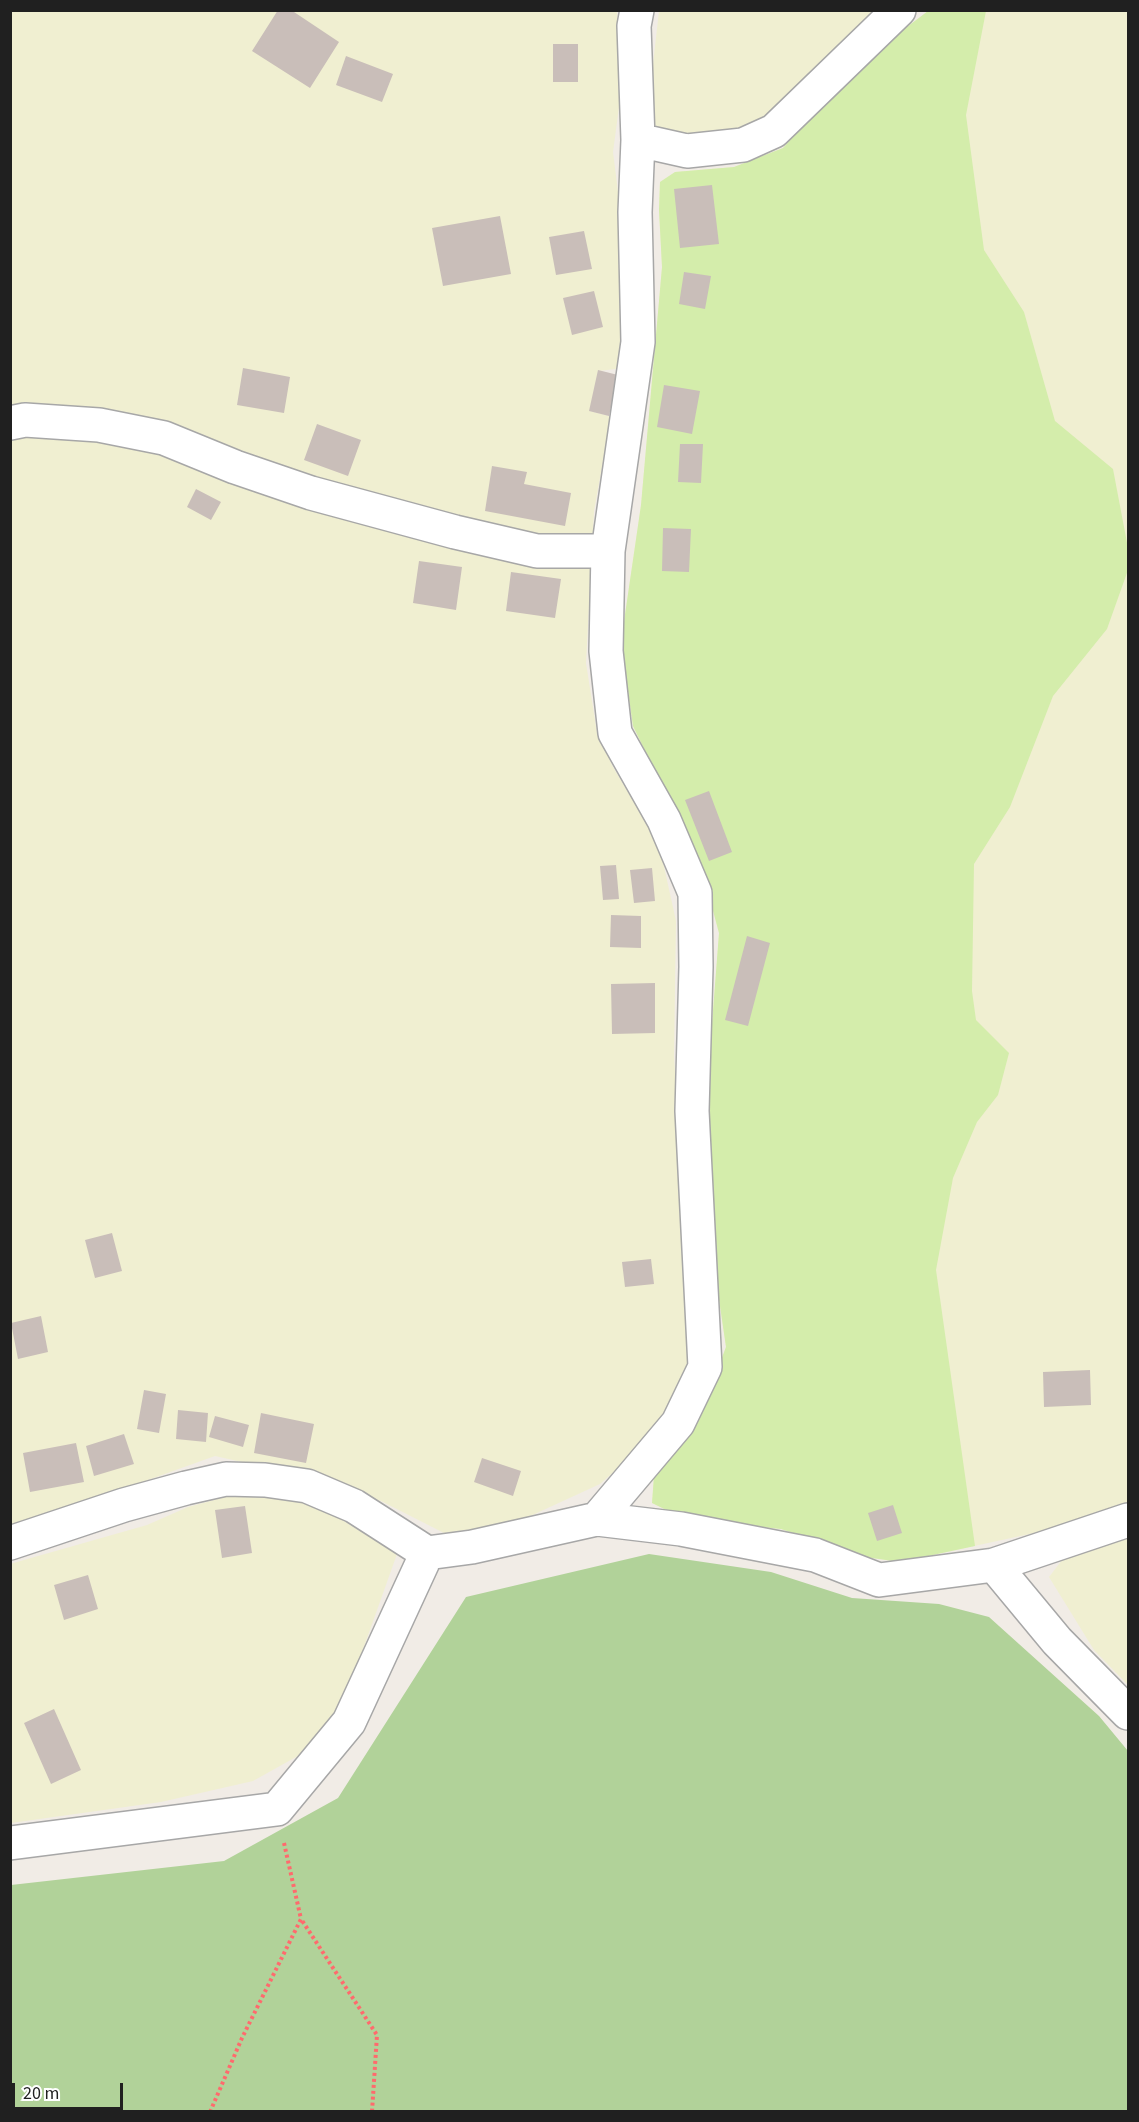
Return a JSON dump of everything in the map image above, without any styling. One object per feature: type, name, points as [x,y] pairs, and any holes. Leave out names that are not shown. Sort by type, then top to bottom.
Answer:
[{"type":"street","points":[[597,1519],[678,1423],[705,1367],[692,1111],[696,968],[694,893],[664,820],[615,733],[606,651],[608,551],[638,342],[635,212],[638,140],[634,26],[637,10]]},
{"type":"street","points":[[638,140],[687,151],[743,145],[774,131],[899,10]]},
{"type":"street","points":[[10,423],[25,420],[99,425],[153,436],[311,493],[455,532],[537,551],[608,551]]},
{"type":"street","points":[[10,1543],[124,1505],[226,1479],[265,1480],[308,1486],[354,1506],[427,1553],[472,1547],[597,1519],[681,1529],[814,1555],[879,1580],[994,1565],[1128,1520]]},
{"type":"street","points":[[10,1843],[277,1809],[350,1722],[427,1553]]},
{"type":"street","points":[[994,1565],[1057,1641],[1128,1713]]},
{"type":"path","points":[[277,1809],[301,1919],[377,2035],[372,2112]]},
{"type":"path","points":[[210,2112],[242,2038],[301,1919]]},
{"type":"green space","points":[[11,11],[617,11],[621,92],[613,152],[625,248],[624,368],[598,371],[590,411],[609,416],[609,428],[594,511],[586,663],[597,733],[613,767],[659,844],[676,921],[674,1056],[693,1368],[651,1439],[600,1484],[513,1524],[444,1533],[381,1501],[273,1469],[215,1456],[11,1529]]},
{"type":"green space","points":[[659,11],[882,11],[764,126],[680,140],[655,126],[650,91]]},
{"type":"green space","points":[[928,11],[1128,11],[1128,1508],[1039,1532],[900,1562],[865,1557],[781,1529],[685,1519],[652,1503],[654,1476],[699,1418],[726,1347],[710,1238],[706,1102],[719,933],[701,866],[633,726],[621,642],[641,505],[662,267],[660,182],[675,172],[734,167],[783,148],[824,102]]},
{"type":"green space","points":[[928,11],[986,11],[966,115],[984,250],[1024,312],[1055,421],[1113,469],[1128,548],[1128,570],[1107,629],[1053,696],[1010,807],[974,864],[972,991],[976,1020],[1009,1053],[998,1095],[977,1122],[953,1178],[936,1270],[975,1546],[900,1562],[865,1557],[781,1529],[685,1519],[652,1503],[654,1476],[699,1418],[726,1347],[710,1238],[706,1102],[719,933],[701,866],[633,726],[621,642],[641,505],[662,267],[660,182],[675,172],[734,167],[783,148],[824,102],[875,51]]},
{"type":"green space","points":[[248,1491],[315,1503],[397,1554],[340,1714],[305,1752],[253,1781],[161,1802],[11,1823],[10,1564],[147,1525],[188,1507]]},
{"type":"green space","points":[[1128,1538],[1128,1685],[1094,1650],[1049,1577],[1066,1555]]},
{"type":"green space","points":[[649,1554],[771,1572],[852,1598],[939,1604],[989,1617],[1099,1716],[1128,1751],[1128,2111],[11,2111],[11,1885],[224,1861],[338,1798],[466,1597]]},
{"type":"building","points":[[278,10],[291,10],[339,42],[310,88],[252,51]]},
{"type":"building","points":[[553,44],[578,44],[578,82],[553,82]]},
{"type":"building","points":[[346,56],[393,74],[382,102],[336,85]]},
{"type":"building","points":[[712,185],[719,244],[680,248],[674,189]]},
{"type":"building","points":[[500,216],[511,274],[443,286],[432,228]]},
{"type":"building","points":[[584,231],[592,269],[556,275],[549,237]]},
{"type":"building","points":[[684,272],[711,276],[705,309],[679,304]]},
{"type":"building","points":[[594,291],[603,327],[572,335],[563,298]]},
{"type":"building","points":[[243,368],[290,377],[284,413],[237,405]]},
{"type":"building","points":[[598,370],[618,375],[609,416],[589,411]]},
{"type":"building","points":[[664,385],[700,391],[692,434],[657,427]]},
{"type":"building","points":[[317,424],[361,440],[348,476],[304,460]]},
{"type":"building","points":[[680,444],[703,444],[701,483],[678,482]]},
{"type":"building","points":[[492,466],[527,472],[524,484],[571,493],[565,526],[485,511]]},
{"type":"building","points":[[196,489],[221,502],[211,520],[187,507]]},
{"type":"building","points":[[663,528],[691,529],[689,572],[662,571]]},
{"type":"building","points":[[419,561],[462,567],[456,610],[413,603]]},
{"type":"building","points":[[511,572],[561,579],[555,618],[506,611]]},
{"type":"building","points":[[709,791],[732,852],[709,861],[685,800]]},
{"type":"building","points":[[616,865],[619,899],[603,900],[600,866]]},
{"type":"building","points":[[652,868],[655,901],[634,903],[630,870]]},
{"type":"building","points":[[611,915],[641,916],[641,948],[610,947]]},
{"type":"building","points":[[747,936],[770,943],[748,1026],[725,1020]]},
{"type":"building","points":[[655,983],[655,1033],[612,1034],[611,984]]},
{"type":"building","points":[[112,1233],[122,1271],[95,1278],[85,1240]]},
{"type":"building","points":[[651,1259],[654,1284],[625,1287],[622,1262]]},
{"type":"building","points":[[41,1316],[48,1352],[18,1359],[11,1323]]},
{"type":"building","points":[[1090,1370],[1091,1405],[1044,1407],[1043,1372]]},
{"type":"building","points":[[144,1390],[166,1394],[159,1433],[137,1429]]},
{"type":"building","points":[[178,1410],[208,1413],[206,1442],[176,1439]]},
{"type":"building","points":[[261,1413],[314,1424],[306,1463],[254,1453]]},
{"type":"building","points":[[215,1416],[249,1425],[243,1447],[209,1437]]},
{"type":"building","points":[[124,1434],[134,1464],[94,1476],[86,1446]]},
{"type":"building","points":[[76,1443],[84,1482],[30,1492],[23,1453]]},
{"type":"building","points":[[482,1458],[521,1471],[513,1496],[474,1482]]},
{"type":"building","points":[[893,1505],[902,1533],[877,1541],[868,1513]]},
{"type":"building","points":[[245,1506],[252,1553],[222,1558],[215,1510]]},
{"type":"building","points":[[88,1575],[98,1609],[64,1620],[54,1585]]},
{"type":"building","points":[[54,1709],[81,1770],[51,1784],[24,1723]]}]
